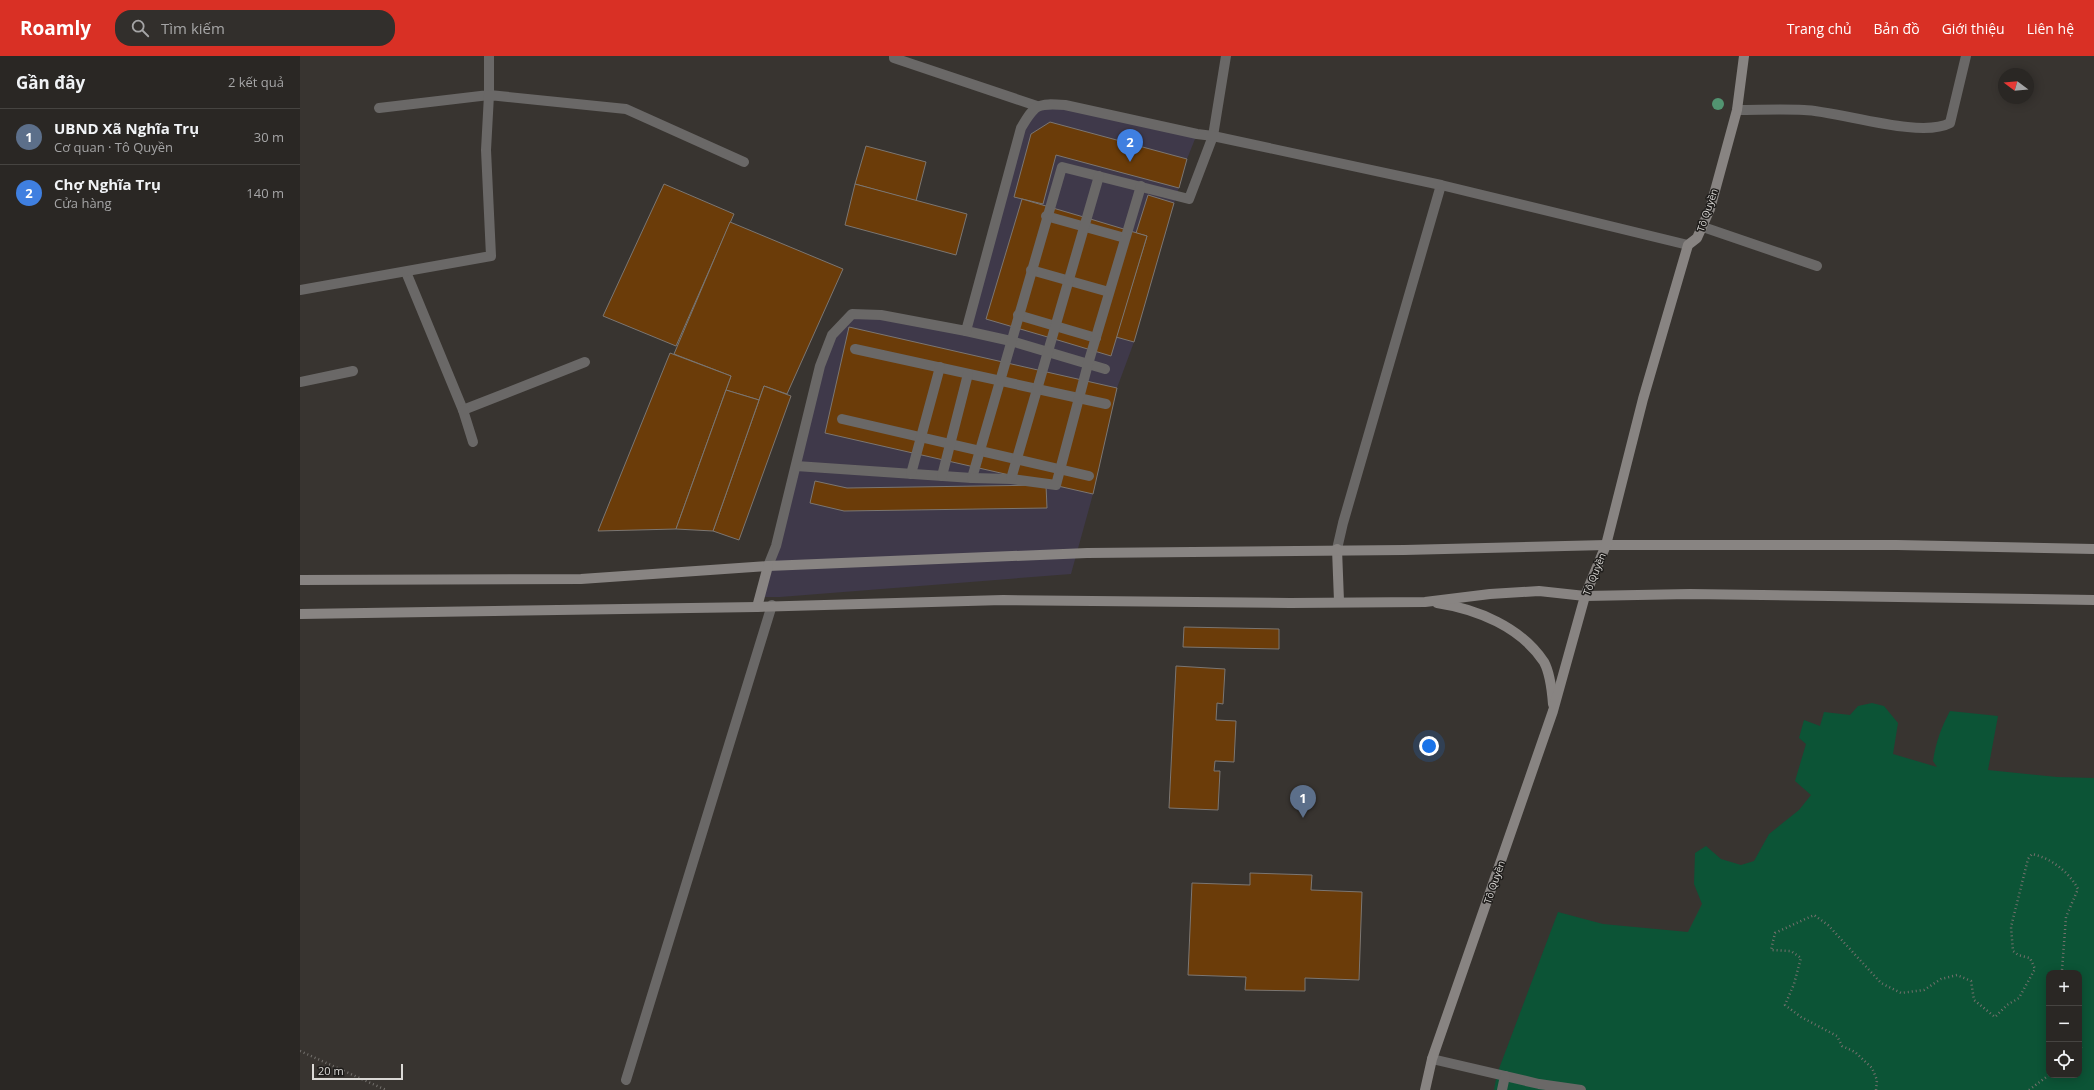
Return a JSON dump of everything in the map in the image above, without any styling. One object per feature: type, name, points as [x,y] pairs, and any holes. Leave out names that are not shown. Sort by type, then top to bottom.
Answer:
[{"type":"street","points":[[300,290],[491,256],[486,150],[489,94],[489,56]]},
{"type":"street","points":[[894,56],[894,58],[1037,106],[1052,104],[1065,105],[1197,134],[1213,136],[1441,185],[1688,245]]},
{"type":"street","points":[[972,478],[1046,216],[1062,166],[1189,199],[1213,136],[1226,56]]},
{"type":"street","name":"Tô Quyền","points":[[1425,1090],[1432,1059],[1553,711],[1585,596],[1606,545],[1643,399],[1688,245],[1697,238],[1710,209],[1737,110],[1744,56]]},
{"type":"street","points":[[1737,110],[1805,110],[1876,122],[1928,128],[1944,126],[1950,123],[1966,56]]},
{"type":"street","points":[[379,108],[489,94],[626,109],[744,162]]},
{"type":"street","points":[[966,331],[1021,128],[1031,111],[1037,106]]},
{"type":"street","points":[[1011,479],[1046,352],[1099,176]]},
{"type":"street","points":[[1339,601],[1338,549],[1343,523],[1441,185]]},
{"type":"street","points":[[796,466],[972,478],[1011,479],[1056,485],[1088,364],[1141,186]]},
{"type":"street","points":[[1046,216],[1125,238]]},
{"type":"street","points":[[1703,227],[1817,266]]},
{"type":"street","points":[[1031,270],[1109,292]]},
{"type":"street","points":[[406,272],[462,410],[473,442]]},
{"type":"street","points":[[757,607],[768,566],[776,546],[820,366],[832,335],[852,314],[881,314],[966,331],[1010,341],[1105,369]]},
{"type":"street","points":[[1018,314],[1096,338]]},
{"type":"street","points":[[855,349],[1106,404]]},
{"type":"street","points":[[462,410],[585,362]]},
{"type":"street","points":[[911,474],[940,367]]},
{"type":"street","points":[[300,382],[353,371]]},
{"type":"street","points":[[942,476],[968,374]]},
{"type":"street","points":[[842,419],[1089,476]]},
{"type":"street","points":[[300,580],[581,579],[768,566],[1087,553],[1338,549],[1404,550],[1606,545],[1897,545],[2094,549]]},
{"type":"street","points":[[300,614],[757,607],[772,605],[1003,600],[1425,602],[1490,594],[1539,592],[1585,596],[1690,594],[2094,600]]},
{"type":"street","points":[[1425,602],[1463,608],[1476,612],[1514,632],[1534,650],[1544,664],[1552,694],[1553,711]]},
{"type":"street","points":[[626,1080],[772,605]]},
{"type":"street","points":[[1432,1059],[1561,1088],[1581,1090]]},
{"type":"street","points":[[1502,1090],[1505,1076]]},
{"type":"path","points":[[1876,1090],[1877,1080],[1872,1068],[1855,1052],[1842,1046],[1837,1036],[1801,1018],[1784,1005],[1794,984],[1801,958],[1791,951],[1771,950],[1774,933],[1814,915],[1828,925],[1881,983],[1901,993],[1924,990],[1941,978],[1957,975],[1971,981],[1974,1000],[1996,1017],[2007,1005],[2019,998],[2035,969],[2030,958],[2018,955],[2013,951],[2011,927],[2027,864],[2032,854],[2044,856],[2062,869],[2072,878],[2078,890],[2066,917],[2062,970]]},
{"type":"path","points":[[300,1051],[386,1090]]},
{"type":"path","points":[[2029,1090],[2046,1077]]},
{"type":"shaded area","points":[[1041,105],[1197,134],[1187,159],[1134,342],[1117,388],[1093,494],[1071,574],[780,597],[760,597],[832,335],[852,314],[966,331],[1021,128]]},
{"type":"green space","points":[[1872,703],[1884,706],[1898,723],[1893,754],[1937,767],[1933,761],[1937,741],[1950,711],[1998,716],[1988,770],[2057,777],[2094,778],[2094,1090],[1494,1090],[1497,1074],[1558,912],[1603,924],[1688,932],[1702,904],[1694,884],[1695,853],[1706,846],[1721,859],[1741,865],[1754,861],[1769,834],[1799,810],[1811,795],[1795,781],[1806,744],[1799,738],[1804,720],[1820,726],[1824,712],[1850,715],[1858,706]]},
{"type":"building","points":[[1050,122],[1187,159],[1179,188],[1056,155],[1043,204],[1014,197],[1031,134]]},
{"type":"building","points":[[866,146],[926,162],[916,201],[855,184]]},
{"type":"building","points":[[664,184],[734,214],[676,346],[603,316]]},
{"type":"building","points":[[855,184],[967,214],[956,255],[845,225]]},
{"type":"building","points":[[1148,195],[1174,203],[1134,342],[1116,337],[1147,236],[1136,233]]},
{"type":"building","points":[[1022,199],[1087,218],[1051,338],[986,319]]},
{"type":"building","points":[[1087,218],[1147,236],[1111,356],[1051,338]]},
{"type":"building","points":[[730,222],[843,269],[787,394],[764,386],[759,400],[726,390],[731,376],[674,354]]},
{"type":"building","points":[[849,327],[1117,388],[1093,494],[825,433]]},
{"type":"building","points":[[670,353],[731,376],[676,529],[598,531]]},
{"type":"building","points":[[764,386],[791,396],[739,540],[713,531]]},
{"type":"building","points":[[726,390],[759,400],[713,531],[676,529]]},
{"type":"building","points":[[815,481],[847,488],[1046,485],[1047,508],[844,511],[810,503]]},
{"type":"building","points":[[1184,627],[1279,629],[1279,649],[1183,647]]},
{"type":"building","points":[[1176,666],[1225,669],[1223,704],[1217,703],[1216,720],[1236,721],[1234,762],[1215,761],[1214,771],[1220,771],[1218,810],[1169,808]]},
{"type":"building","points":[[1250,873],[1312,875],[1311,890],[1362,892],[1359,980],[1305,978],[1305,991],[1245,990],[1246,977],[1188,975],[1192,883],[1250,885]]},
{"type":"place","name":"Chợ Nghĩa Trụ","points":[[1130,162]]},
{"type":"place","name":"UBND Xã Nghĩa Trụ","points":[[1303,818]]}]
